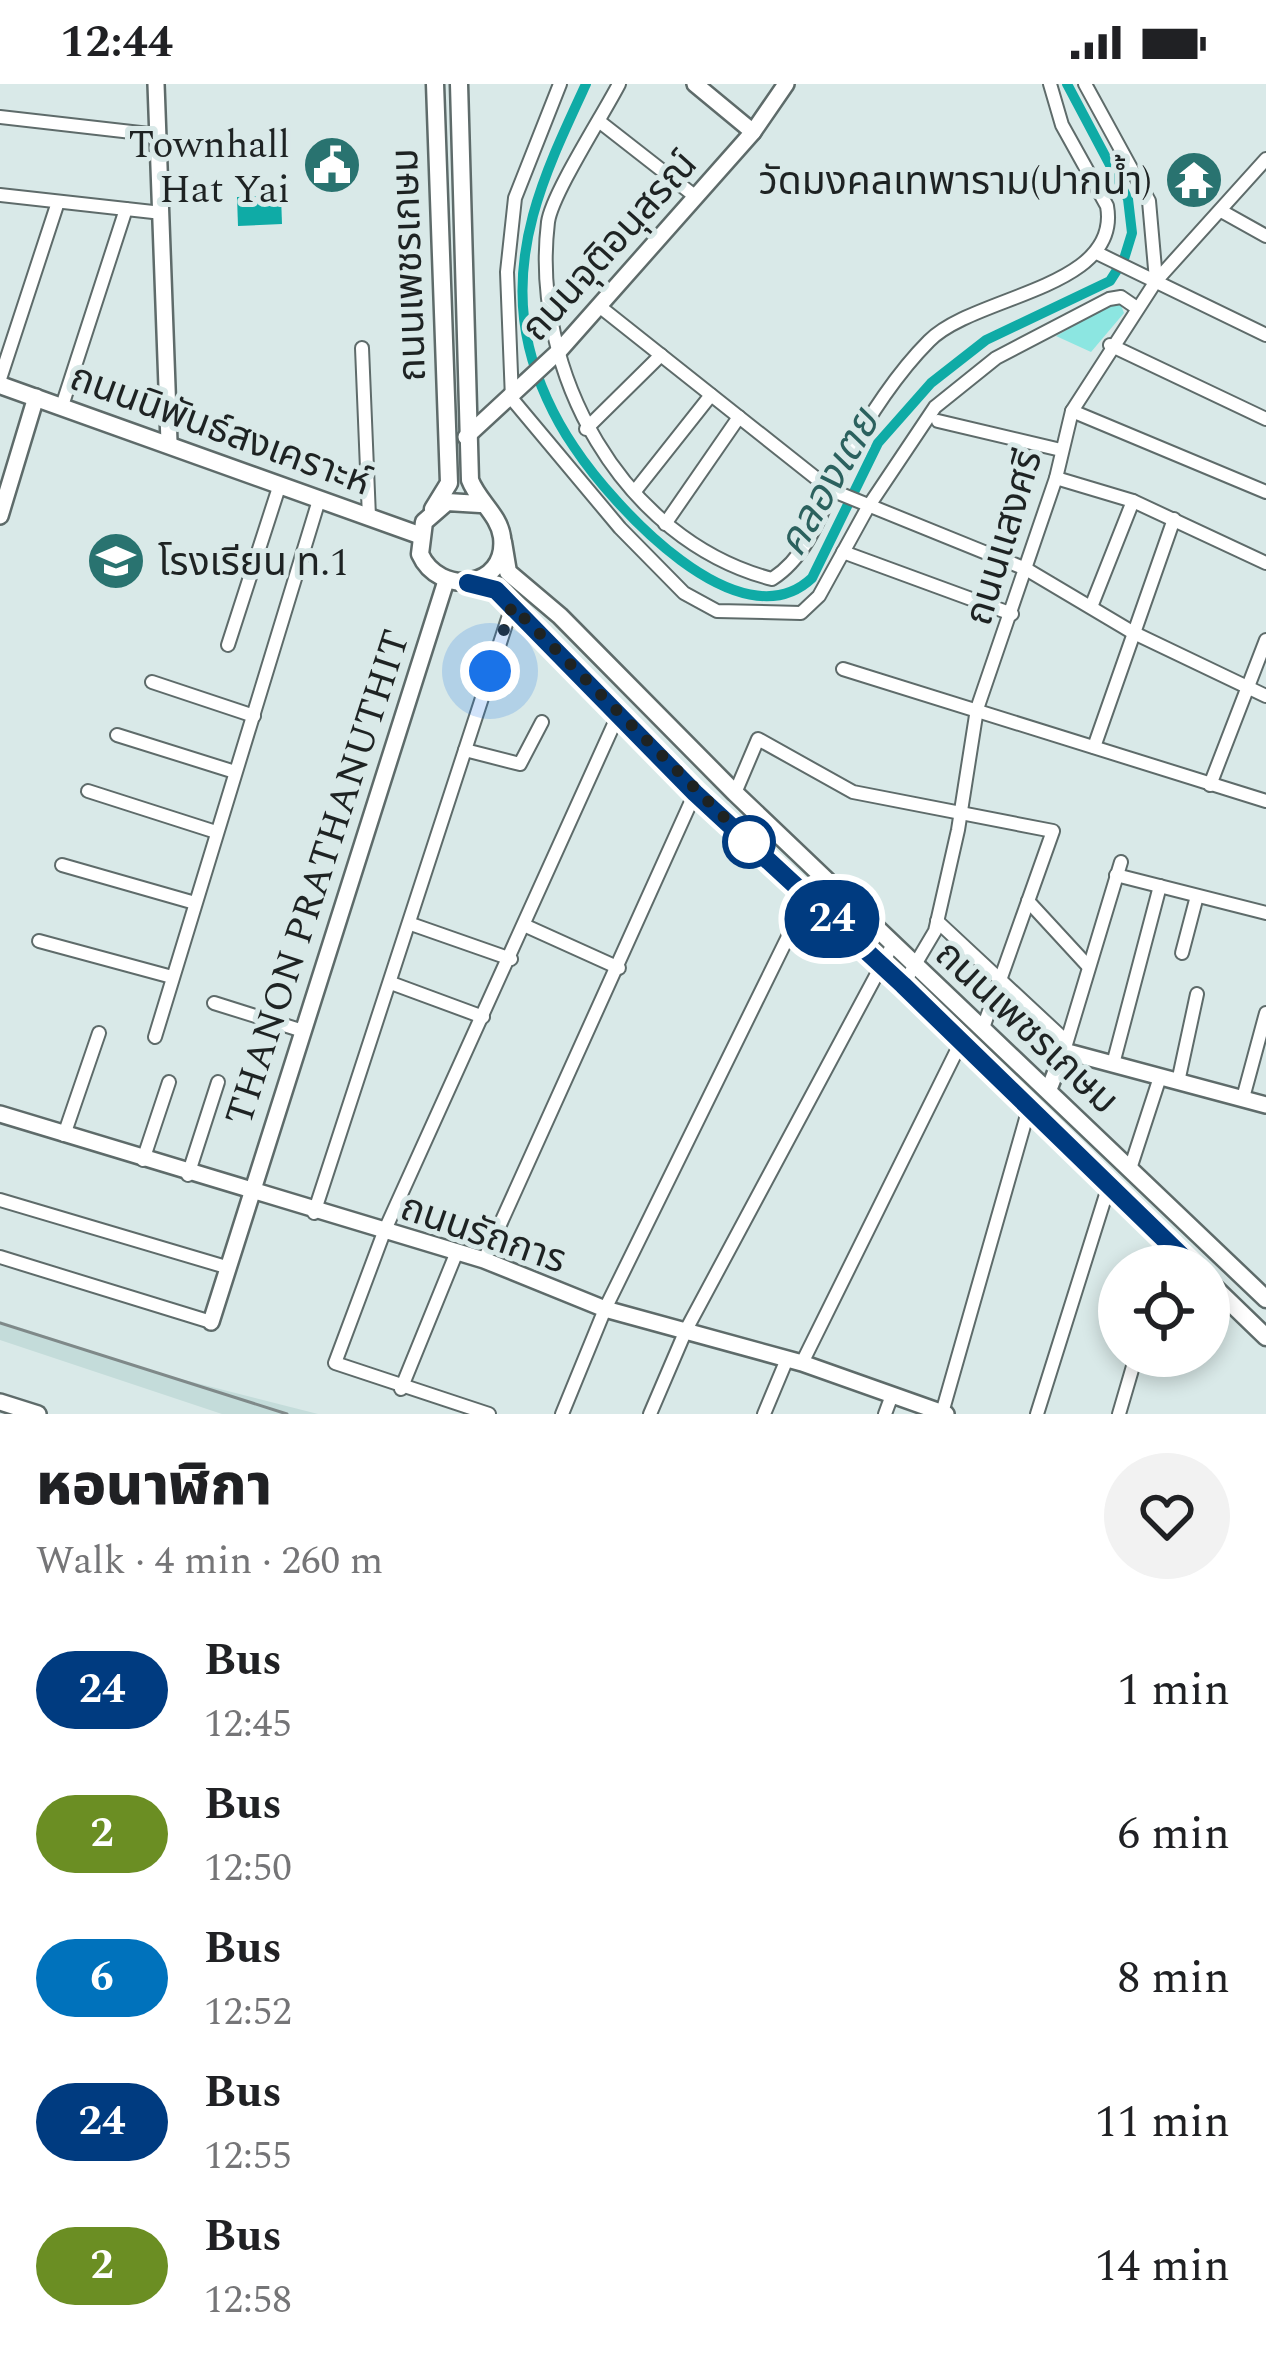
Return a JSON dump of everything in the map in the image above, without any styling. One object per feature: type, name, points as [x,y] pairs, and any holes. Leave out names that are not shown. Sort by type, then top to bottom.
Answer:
[{"type":"main road","name":"ถนนเพชรเกษม","points":[[432,510],[449,483],[435,84]]},
{"type":"main road","name":"ถนนเพชรเกษม","points":[[459,84],[466,437],[470,480],[480,504]]},
{"type":"main road","points":[[437,225],[462,224]]},
{"type":"main road","name":"ถนนนิพันธ์สงเคราะห์","points":[[0,382],[419,535]]},
{"type":"main road","points":[[455,500],[480,504],[496,520],[502,542],[493,568],[468,583],[446,581],[426,566],[419,535],[432,510],[455,500]]},
{"type":"main road","name":"ถนนเพชรเกษม","points":[[502,542],[508,572],[560,616],[735,793],[1266,1299]]},
{"type":"main road","name":"ถนนเพชรเกษม","points":[[468,583],[484,583],[512,606],[695,793],[903,985],[1170,1245]]},
{"type":"main road","points":[[1230,1302],[1266,1337]]},
{"type":"street","points":[[156,84],[169,442]]},
{"type":"street","points":[[560,84],[514,198],[507,272],[512,399],[620,528],[684,593],[717,611],[801,613],[819,596],[915,430],[966,378],[1109,299],[1121,297],[1137,308]]},
{"type":"street","points":[[619,84],[548,218],[547,309],[559,351],[586,429],[665,524],[702,553],[772,579],[794,565],[850,450],[929,341],[966,314],[1076,273],[1102,255],[1110,219],[1107,206],[1061,125],[1050,84]]},
{"type":"street","points":[[694,84],[753,133]]},
{"type":"street","name":"ถนนจุติอนุสรณ์","points":[[466,437],[559,351],[753,133],[786,84]]},
{"type":"street","points":[[1084,84],[1149,201],[1156,281]]},
{"type":"street","points":[[0,117],[158,135]]},
{"type":"street","points":[[600,122],[696,196]]},
{"type":"street","name":"ถนนเเสงศรี","points":[[903,985],[918,966],[937,921],[977,709],[1012,614],[1072,411],[1110,345],[1156,281],[1266,159]]},
{"type":"street","points":[[0,195],[162,213]]},
{"type":"street","points":[[0,382],[58,202]]},
{"type":"street","points":[[62,406],[126,209]]},
{"type":"street","points":[[1223,212],[1266,236]]},
{"type":"street","points":[[1102,255],[1266,335]]},
{"type":"street","points":[[599,306],[832,490],[1026,569],[1132,632],[1266,696]]},
{"type":"street","points":[[1110,345],[1266,419]]},
{"type":"street","points":[[362,348],[370,517]]},
{"type":"street","points":[[586,429],[662,355]]},
{"type":"street","points":[[635,491],[711,395]]},
{"type":"street","points":[[0,516],[36,397]]},
{"type":"street","points":[[1072,411],[1266,492]]},
{"type":"street","points":[[665,524],[740,417]]},
{"type":"street","points":[[938,421],[1061,450]]},
{"type":"street","points":[[1055,478],[1133,501],[1266,563]]},
{"type":"street","points":[[228,645],[280,484]]},
{"type":"street","points":[[155,1037],[319,500]]},
{"type":"street","points":[[1091,607],[1133,501]]},
{"type":"street","points":[[1094,747],[1174,519]]},
{"type":"street","points":[[843,552],[1012,614]]},
{"type":"street","name":"THANON PRATHANUTHIT","points":[[211,1322],[446,581]]},
{"type":"street","points":[[314,1213],[512,606]]},
{"type":"street","points":[[1210,785],[1266,640]]},
{"type":"street","points":[[843,669],[1266,801]]},
{"type":"street","points":[[152,682],[254,716]]},
{"type":"street","points":[[489,1414],[334,1363],[384,1232],[512,959],[574,804],[619,713]]},
{"type":"street","points":[[465,750],[520,764],[542,722]]},
{"type":"street","points":[[117,735],[236,772]]},
{"type":"street","points":[[735,793],[758,739],[853,792],[1053,831],[983,1028]]},
{"type":"street","points":[[88,791],[216,832]]},
{"type":"street","points":[[484,1261],[695,793]]},
{"type":"street","points":[[62,865],[195,902]]},
{"type":"street","points":[[1049,1089],[1119,868],[1160,886],[1266,913]]},
{"type":"street","points":[[1112,1064],[1160,886]]},
{"type":"street","points":[[562,1414],[605,1309],[808,896]]},
{"type":"street","points":[[1182,953],[1197,896]]},
{"type":"street","points":[[1028,901],[1087,965]]},
{"type":"street","points":[[937,921],[1065,1046],[1112,1064],[1266,1105]]},
{"type":"street","points":[[411,924],[512,959]]},
{"type":"street","points":[[526,926],[619,968]]},
{"type":"street","points":[[39,941],[172,977]]},
{"type":"street","points":[[650,1414],[686,1330],[878,964],[893,944]]},
{"type":"street","points":[[391,983],[483,1017]]},
{"type":"street","points":[[1178,1082],[1197,994]]},
{"type":"street","points":[[214,1003],[303,1031]]},
{"type":"street","points":[[1244,1098],[1266,1013]]},
{"type":"street","points":[[64,1135],[99,1033]]},
{"type":"street","points":[[764,1414],[962,1042]]},
{"type":"street","points":[[1130,1169],[1160,1077]]},
{"type":"street","points":[[142,1160],[169,1082]]},
{"type":"street","points":[[188,1174],[218,1082]]},
{"type":"street","points":[[944,1413],[1029,1108]]},
{"type":"street","name":"ถนนรัถการ","points":[[0,1114],[484,1261],[605,1309],[795,1361],[944,1413]]},
{"type":"street","points":[[1036,1414],[1109,1185]]},
{"type":"street","points":[[0,1200],[226,1267]]},
{"type":"street","points":[[401,1388],[456,1254]]},
{"type":"street","points":[[0,1257],[211,1322]]},
{"type":"street","points":[[1118,1414],[1129,1377]]},
{"type":"street","points":[[885,1414],[892,1395]]},
{"type":"street","points":[[0,1402],[38,1414]]},
{"type":"shaded area","points":[[281,196],[282,224],[238,226],[237,197]]},
{"type":"shaded area","points":[[1119,300],[1124,313],[1091,352],[1056,336]]},
{"type":"shaded area","points":[[0,1321],[165,1375],[318,1414],[222,1414],[0,1340]]},
{"type":"waterway","name":"คลองเตย","points":[[586,84],[545,179],[527,244],[523,312],[532,360],[567,436],[618,502],[681,560],[715,582],[750,595],[783,594],[812,578],[878,443],[931,383],[986,340],[1110,281],[1124,259],[1132,233],[1128,199],[1067,84]]},
{"type":"railway","points":[[0,1323],[287,1414]]},
{"type":"bus line","name":"24","points":[[468,583],[484,583],[496,590],[695,793],[903,985],[1170,1245]]},
{"type":"place","name":"Townhall Hat Yai","points":[[332,165]]},
{"type":"place","name":"วัดมงคลเทพาราม(ปากน้ำ)","points":[[1194,180]]},
{"type":"place","name":"โรงเรียน ท.1","points":[[116,561]]},
{"type":"route","points":[[490,671],[512,606],[749,842]]}]
